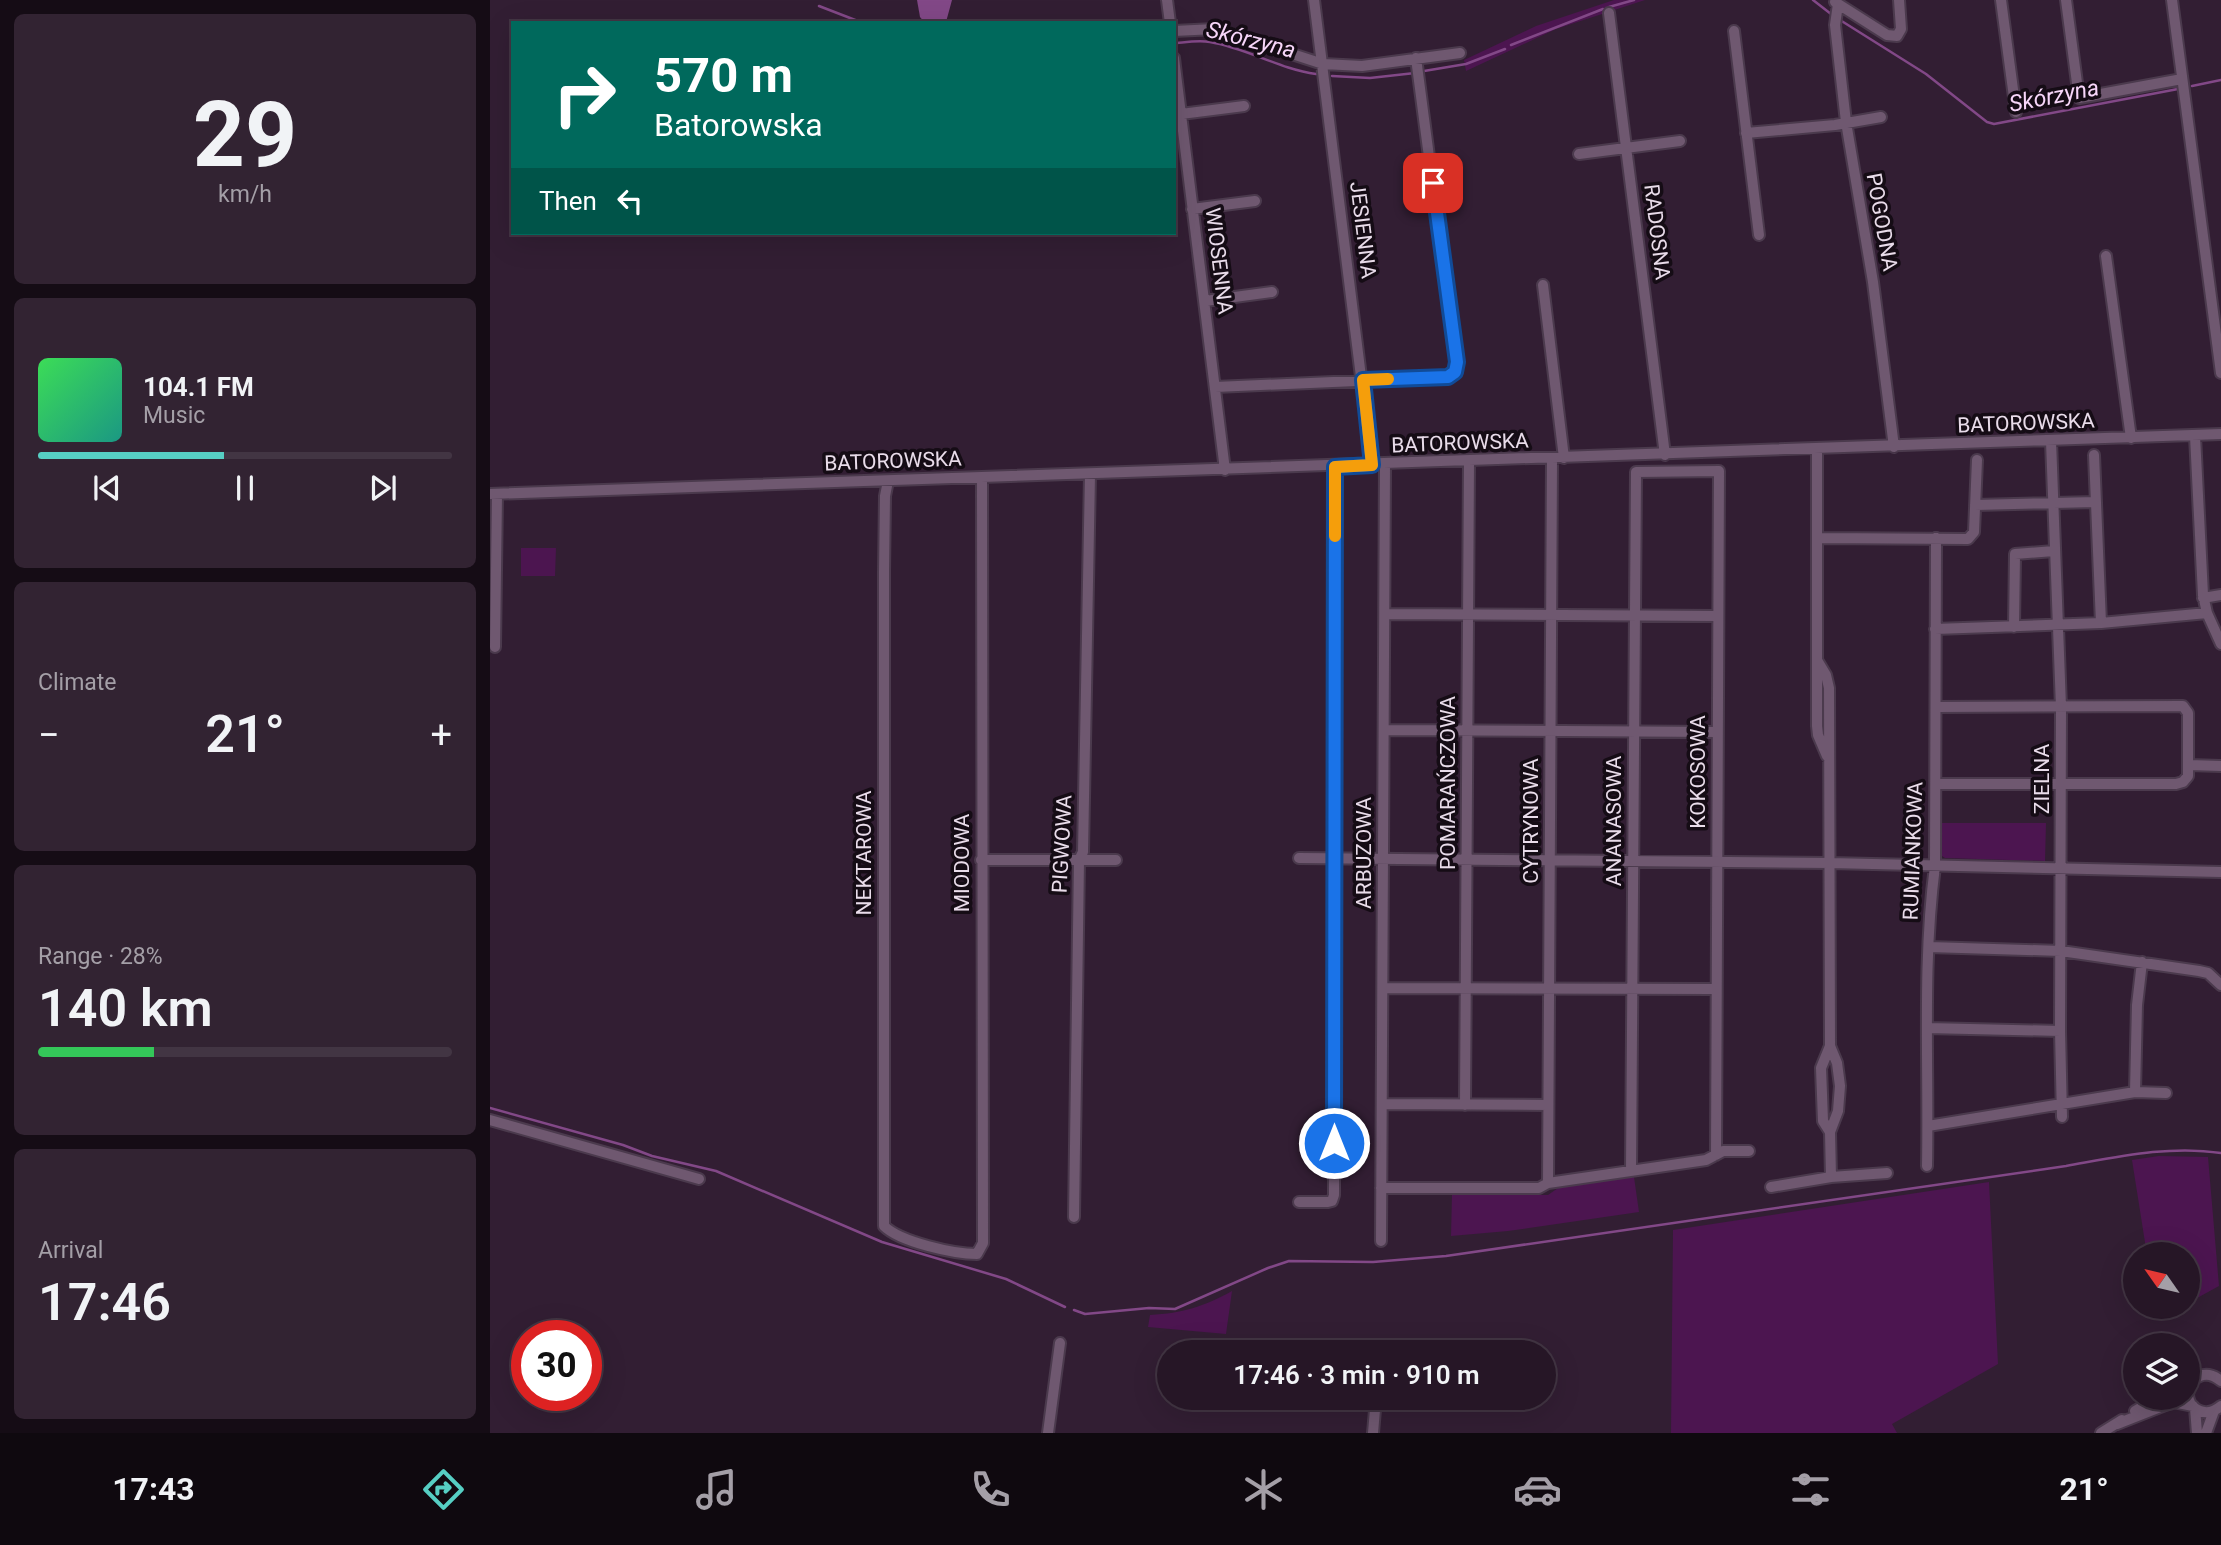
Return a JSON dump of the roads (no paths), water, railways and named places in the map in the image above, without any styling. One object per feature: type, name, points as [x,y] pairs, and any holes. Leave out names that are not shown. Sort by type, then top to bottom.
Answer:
[{"type":"street","points":[[1167,0],[1170,21]]},
{"type":"street","name":"JESIENNA","points":[[1314,0],[1372,465]]},
{"type":"street","points":[[1835,2],[1887,35],[1897,36],[1901,29],[1899,0]]},
{"type":"street","points":[[2001,0],[2016,112]]},
{"type":"street","points":[[2066,0],[2079,98],[2182,79]]},
{"type":"street","points":[[2172,0],[2221,373]]},
{"type":"street","name":"POGODNA","points":[[1835,2],[1846,122],[1873,282],[1894,447]]},
{"type":"street","name":"RADOSNA","points":[[1609,13],[1665,455]]},
{"type":"street","points":[[1176,31],[1215,29],[1323,64],[1362,66],[1460,53]]},
{"type":"street","points":[[1734,31],[1759,235]]},
{"type":"street","points":[[1215,387],[1448,377],[1455,372],[1457,362],[1416,58]]},
{"type":"street","name":"WIOSENNA","points":[[1176,74],[1225,470]]},
{"type":"street","points":[[1181,114],[1244,106]]},
{"type":"street","points":[[1746,133],[1794,130],[1881,117]]},
{"type":"street","points":[[1579,154],[1680,141]]},
{"type":"street","points":[[1192,209],[1255,201]]},
{"type":"street","points":[[2106,256],[2131,438]]},
{"type":"street","name":"CYTRYNOWA","points":[[1543,285],[1558,459],[1550,732],[1548,1183]]},
{"type":"street","points":[[1205,301],[1272,292]]},
{"type":"street","name":"BATOROWSKA","points":[[494,494],[2221,435]]},
{"type":"street","points":[[2195,436],[2203,598],[2221,644]]},
{"type":"street","name":"ZIELNA","points":[[2051,441],[2061,708],[2062,1117]]},
{"type":"street","points":[[1816,449],[1817,660],[1826,675],[1829,688],[1830,1046],[1821,1068],[1821,1080],[1823,1121],[1830,1132]]},
{"type":"street","points":[[2094,455],[2101,623]]},
{"type":"street","points":[[1818,537],[1968,539],[1974,532],[1977,460]]},
{"type":"street","name":"POMARAŃCZOWA","points":[[1465,1105],[1469,462]]},
{"type":"street","name":"ARBUZOWA","points":[[1381,1241],[1385,464]]},
{"type":"street","points":[[1299,1202],[1328,1202],[1332,1201],[1334,1195],[1335,467]]},
{"type":"street","name":"KOKOSOWA","points":[[1636,472],[1719,471],[1716,1155]]},
{"type":"street","name":"ANANASOWA","points":[[1631,1171],[1636,472]]},
{"type":"street","name":"PIGWOWA","points":[[1074,1217],[1079,860],[1083,852],[1090,474]]},
{"type":"street","name":"MIODOWA","points":[[982,478],[982,1248]]},
{"type":"street","name":"NEKTAROWA","points":[[888,481],[885,496],[884,572],[884,1226],[895,1235],[940,1248],[977,1254],[982,1248]]},
{"type":"street","points":[[494,494],[495,647]]},
{"type":"street","points":[[1975,505],[2096,502]]},
{"type":"street","name":"RUMIANKOWA","points":[[1927,1166],[1930,904],[1935,866],[1937,538]]},
{"type":"street","points":[[2014,627],[2015,554],[2054,551]]},
{"type":"street","points":[[2203,598],[2221,595]]},
{"type":"street","points":[[1935,629],[2101,623],[2207,613]]},
{"type":"street","points":[[1385,614],[1718,616]]},
{"type":"street","points":[[1936,707],[2183,706],[2188,713],[2189,765],[2186,779],[2176,784],[1936,784]]},
{"type":"street","points":[[1384,730],[1717,732]]},
{"type":"street","points":[[2189,765],[2221,766]]},
{"type":"street","points":[[1299,858],[1716,861],[2221,872]]},
{"type":"street","points":[[981,860],[1116,860]]},
{"type":"street","points":[[1929,947],[2061,951],[2199,971],[2208,974],[2221,985]]},
{"type":"street","points":[[2135,1092],[2137,1005],[2142,962]]},
{"type":"street","points":[[1383,988],[1715,989]]},
{"type":"street","points":[[1927,1028],[2060,1031]]},
{"type":"street","points":[[1830,1046],[1837,1063],[1840,1086],[1838,1111],[1830,1132],[1831,1178]]},
{"type":"street","points":[[1928,1126],[2135,1092],[2166,1093]]},
{"type":"street","points":[[1382,1104],[1548,1105]]},
{"type":"street","points":[[490,1120],[699,1180]]},
{"type":"street","points":[[1381,1188],[1539,1188],[1548,1183],[1706,1160],[1723,1151],[1749,1151]]},
{"type":"street","points":[[1771,1187],[1887,1172]]},
{"type":"street","points":[[1048,1433],[1060,1342]]},
{"type":"street","points":[[2200,1376],[2221,1370]]},
{"type":"street","points":[[2208,1374],[2221,1381]]},
{"type":"street","points":[[2199,1410],[2203,1412],[2218,1408]]},
{"type":"street","points":[[2206,1433],[2218,1408]]},
{"type":"street","points":[[1373,1433],[1375,1410]]},
{"type":"street","points":[[2101,1433],[2139,1410]]},
{"type":"street","points":[[2117,1424],[2153,1410]]},
{"type":"street","points":[[2194,1410],[2197,1433]]},
{"type":"waterway","name":"Skórzyna","points":[[1609,7],[1634,0]]},
{"type":"waterway","name":"Skórzyna","points":[[1813,0],[1831,14]]},
{"type":"waterway","name":"Skórzyna","points":[[819,6],[858,21]]},
{"type":"waterway","name":"Skórzyna","points":[[1511,45],[1603,9]]},
{"type":"waterway","name":"Skórzyna","points":[[1840,20],[1926,74],[1987,122],[1994,124],[2178,89]]},
{"type":"waterway","name":"Skórzyna","points":[[1177,43],[1202,41],[1224,45],[1289,68],[1316,74]]},
{"type":"waterway","name":"Skórzyna","points":[[1424,71],[1466,64],[1505,49]]},
{"type":"waterway","name":"Skórzyna","points":[[1332,76],[1370,78],[1415,73]]},
{"type":"waterway","name":"Skórzyna","points":[[2192,86],[2221,80]]},
{"type":"waterway","points":[[490,1108],[623,1145],[652,1156],[716,1171],[882,1242],[1006,1279],[1065,1307]]},
{"type":"waterway","points":[[1074,1310],[1085,1314],[1149,1308],[1175,1309],[1289,1261],[1373,1262],[1446,1256],[2143,1153],[2182,1150],[2221,1153]]}]
